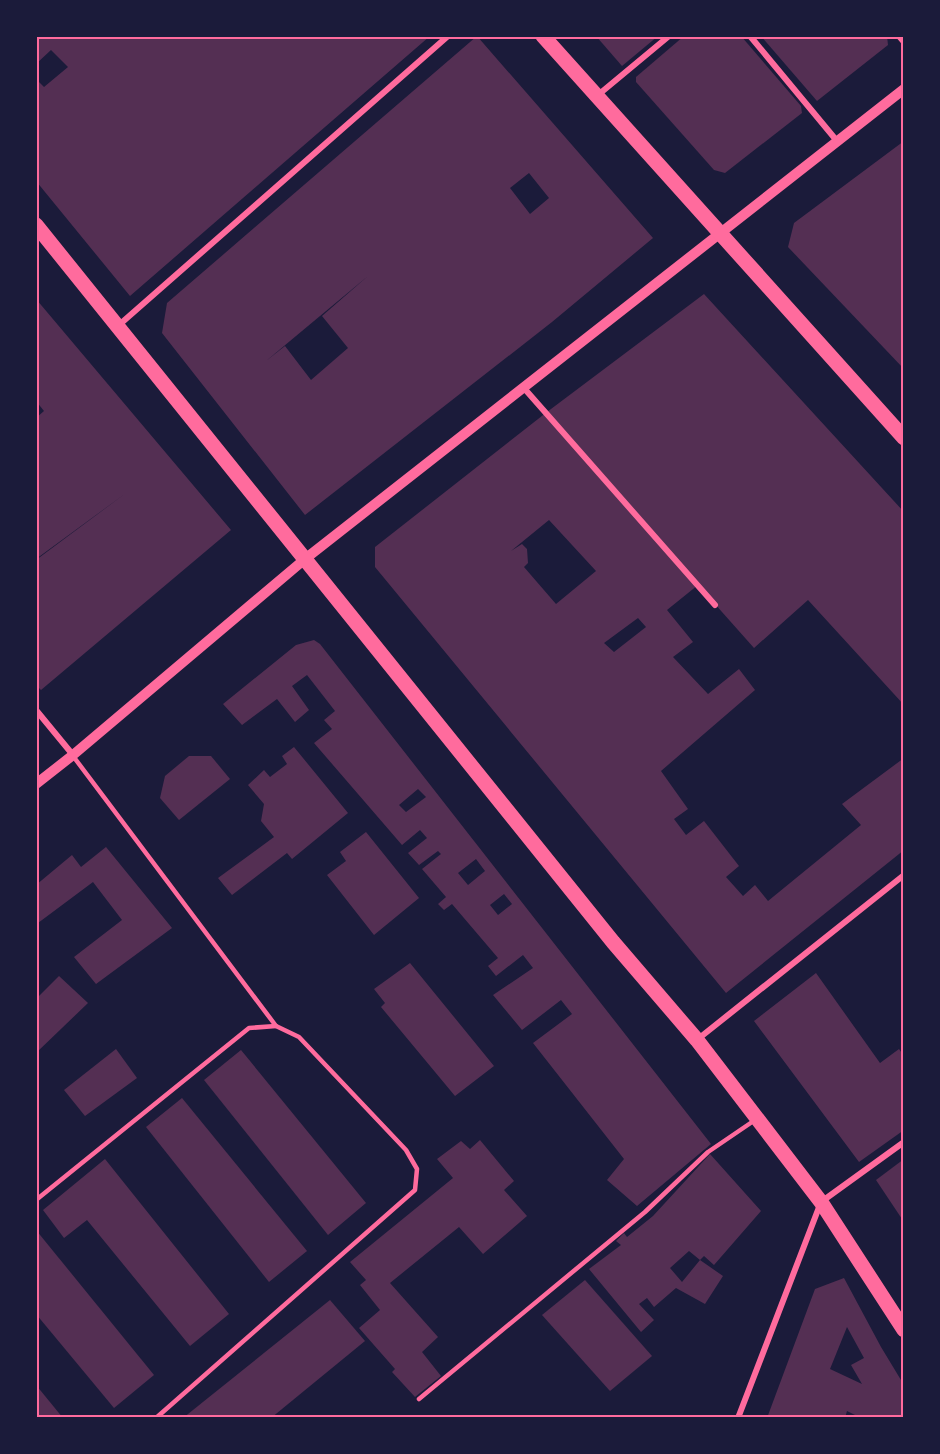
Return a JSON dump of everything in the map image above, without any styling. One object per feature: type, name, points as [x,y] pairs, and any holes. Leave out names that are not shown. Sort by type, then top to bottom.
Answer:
[{"type":"main road","points":[[543,36],[904,438]]},
{"type":"main road","points":[[36,225],[119,325],[613,942],[697,1040],[821,1202],[904,1330]]},
{"type":"street","points":[[119,325],[448,36]]},
{"type":"street","points":[[597,96],[669,36]]},
{"type":"street","points":[[750,36],[837,141]]},
{"type":"street","points":[[899,36],[904,42]]},
{"type":"street","points":[[36,784],[305,559],[904,89]]},
{"type":"street","points":[[524,387],[715,605]]},
{"type":"street","points":[[36,710],[73,755]]},
{"type":"street","points":[[697,1040],[904,875]]},
{"type":"street","points":[[738,1418],[821,1202],[904,1142]]},
{"type":"lane","points":[[73,755],[276,1026],[299,1037],[406,1150],[417,1169],[415,1190],[156,1418]]},
{"type":"lane","points":[[36,1200],[249,1028],[276,1026]]},
{"type":"lane","points":[[419,1398],[645,1212],[708,1152],[758,1119]]},
{"type":"building","points":[[36,36],[430,36],[130,296],[36,181],[36,79],[44,87],[68,67],[51,50],[36,64]]},
{"type":"building","points":[[477,36],[653,238],[552,322],[305,515],[162,333],[167,303]],"holes":[[[529,173],[549,198],[530,214],[510,188]],[[368,276],[322,316],[348,348],[311,380],[285,346],[266,361]]]},
{"type":"building","points":[[596,36],[658,36],[622,66]]},
{"type":"building","points":[[684,36],[741,36],[801,106],[802,113],[725,173],[714,170],[636,82],[636,77]]},
{"type":"building","points":[[761,36],[887,36],[888,45],[817,101]]},
{"type":"building","points":[[904,141],[904,369],[788,247],[794,223]]},
{"type":"building","points":[[704,294],[904,512],[901,520],[904,521],[904,705],[808,600],[754,648],[698,585],[667,610],[693,642],[673,657],[708,694],[739,669],[755,690],[661,771],[688,809],[674,819],[686,835],[704,821],[739,866],[726,877],[743,896],[755,885],[768,901],[861,825],[842,804],[904,758],[904,850],[726,993],[375,567],[375,547],[547,412]],"holes":[[[549,520],[596,571],[556,604],[524,567],[528,563],[527,549],[522,544],[511,551]],[[638,618],[646,627],[614,652],[604,643]]]},
{"type":"building","points":[[36,299],[231,530],[41,690],[36,685],[36,560],[126,493],[36,559],[36,418],[44,411],[36,401]]},
{"type":"building","points":[[314,640],[320,644],[711,1144],[637,1206],[607,1180],[624,1159],[533,1043],[572,1014],[561,1000],[522,1030],[493,995],[533,968],[523,955],[496,976],[488,966],[498,958],[452,904],[444,910],[438,904],[446,897],[422,869],[441,854],[438,851],[419,865],[408,853],[427,838],[420,830],[402,845],[314,743],[332,729],[324,720],[335,711],[307,675],[292,686],[309,710],[295,722],[277,699],[242,725],[223,704],[296,645]],"holes":[[[418,789],[426,797],[406,812],[399,805]],[[476,859],[485,871],[468,885],[458,873]],[[504,894],[512,904],[498,915],[490,905]]]},
{"type":"building","points":[[294,747],[348,813],[292,859],[287,853],[232,895],[218,878],[274,837],[261,821],[264,804],[248,785],[264,770],[270,777],[287,764],[282,756]]},
{"type":"building","points":[[189,756],[211,756],[230,779],[179,820],[160,798],[165,776]]},
{"type":"building","points":[[366,832],[419,898],[374,935],[327,875],[346,861],[340,852]]},
{"type":"building","points":[[106,847],[172,928],[96,984],[74,957],[122,920],[93,882],[38,923],[36,885],[72,855],[81,867]]},
{"type":"building","points":[[410,963],[494,1066],[455,1096],[381,1007],[385,1003],[374,989]]},
{"type":"building","points":[[816,973],[880,1063],[899,1049],[904,1056],[904,1130],[859,1162],[754,1021]]},
{"type":"building","points":[[59,976],[88,1003],[36,1053],[36,999]]},
{"type":"building","points":[[116,1049],[137,1078],[85,1116],[64,1090]]},
{"type":"building","points":[[241,1050],[366,1203],[328,1235],[204,1080]]},
{"type":"building","points":[[182,1098],[307,1251],[269,1282],[146,1127]]},
{"type":"building","points":[[480,1140],[514,1181],[504,1190],[527,1216],[483,1254],[459,1227],[390,1283],[438,1337],[422,1352],[441,1376],[415,1397],[392,1372],[395,1369],[359,1328],[380,1310],[360,1285],[366,1280],[350,1262],[453,1178],[437,1159],[461,1141],[470,1149]]},
{"type":"building","points":[[710,1154],[761,1211],[714,1265],[704,1256],[700,1260],[723,1276],[705,1304],[676,1288],[654,1307],[647,1298],[639,1304],[654,1320],[641,1332],[589,1269],[621,1245],[616,1241],[624,1233],[627,1237],[653,1216]],"holes":[[[689,1251],[700,1260],[682,1282],[670,1268]]]},
{"type":"building","points":[[105,1159],[229,1314],[190,1346],[87,1220],[64,1238],[43,1210]]},
{"type":"building","points":[[904,1159],[904,1222],[876,1180]]},
{"type":"building","points":[[36,1230],[154,1375],[114,1408],[36,1314]]},
{"type":"building","points":[[844,1278],[904,1385],[904,1418],[853,1418],[857,1416],[847,1411],[845,1418],[767,1418],[815,1289]],"holes":[[[847,1327],[864,1358],[851,1365],[862,1384],[830,1369]]]},
{"type":"building","points":[[585,1280],[652,1356],[610,1391],[542,1315]]},
{"type":"building","points":[[330,1300],[365,1341],[271,1418],[183,1418]]},
{"type":"building","points":[[36,1385],[63,1418],[36,1418]]}]
